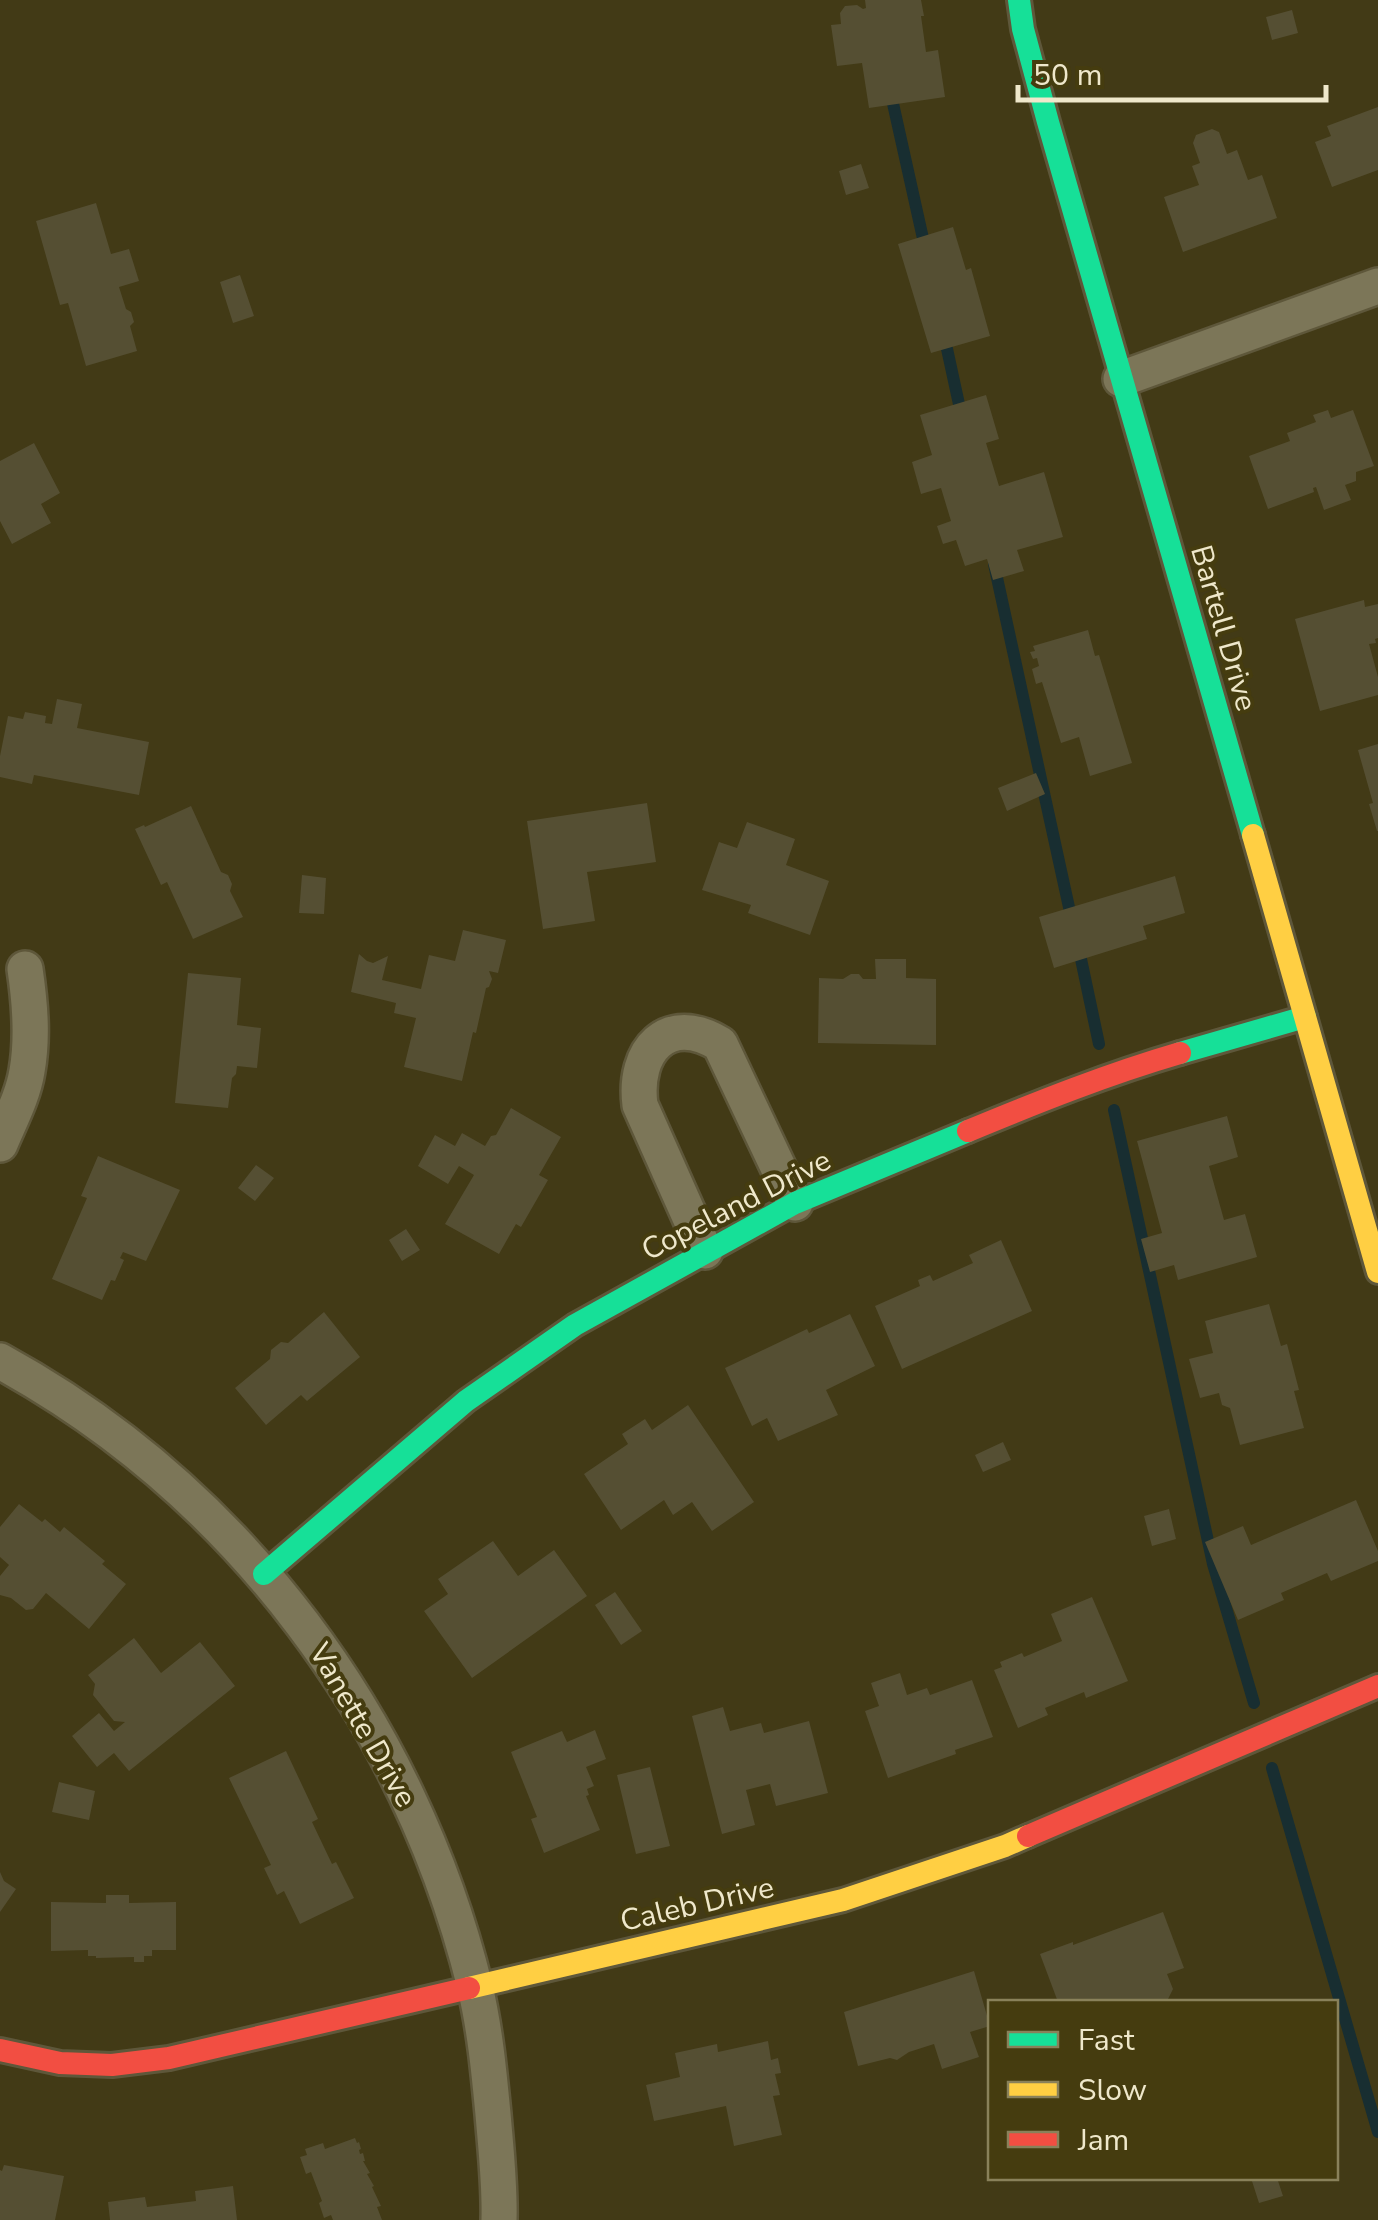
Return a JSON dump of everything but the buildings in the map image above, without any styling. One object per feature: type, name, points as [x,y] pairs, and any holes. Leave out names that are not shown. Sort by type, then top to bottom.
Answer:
[{"type":"street","name":"Bartell Drive","points":[[1019,0],[1048,122],[1378,1272]]},
{"type":"street","points":[[1121,379],[1378,286]]},
{"type":"street","points":[[0,1144],[28,1070],[31,1012],[25,969]]},
{"type":"street","name":"Copeland Drive","points":[[264,1574],[466,1401],[575,1325],[705,1251],[795,1203],[1023,1108],[1143,1064],[1304,1017]]},
{"type":"street","points":[[705,1251],[640,1106],[637,1083],[646,1059],[657,1043],[672,1032],[705,1035],[720,1044],[795,1203]]},
{"type":"street","name":"Vanette Drive","points":[[0,1360],[114,1434],[167,1478],[264,1574],[341,1677],[396,1771],[440,1872],[474,1986],[486,2044],[500,2183],[499,2220]]},
{"type":"street","name":"Caleb Drive","points":[[0,2050],[60,2063],[112,2065],[170,2058],[843,1900],[1004,1846],[1378,1686]]},
{"type":"waterway","points":[[890,90],[926,252]]},
{"type":"waterway","points":[[944,335],[962,418]]},
{"type":"waterway","points":[[994,564],[1072,921]]},
{"type":"waterway","points":[[1078,945],[1099,1044]]},
{"type":"waterway","points":[[1114,1110],[1213,1564],[1254,1703]]},
{"type":"waterway","points":[[1272,1768],[1378,2132]]},
{"type":"traffic: fast","points":[[1019,0],[1048,122],[1253,835]]},
{"type":"traffic: fast","points":[[1180,1053],[1305,1017]]},
{"type":"traffic: fast","points":[[264,1574],[466,1401],[575,1325],[795,1203],[968,1131]]},
{"type":"traffic: slow","points":[[1253,835],[1378,1272]]},
{"type":"traffic: slow","points":[[469,1988],[843,1900],[1028,1836]]},
{"type":"traffic: jam","points":[[968,1131],[1073,1089],[1180,1053]]},
{"type":"traffic: jam","points":[[1028,1836],[1378,1686]]},
{"type":"traffic: jam","points":[[0,2050],[60,2063],[112,2065],[169,2058],[469,1988]]}]
